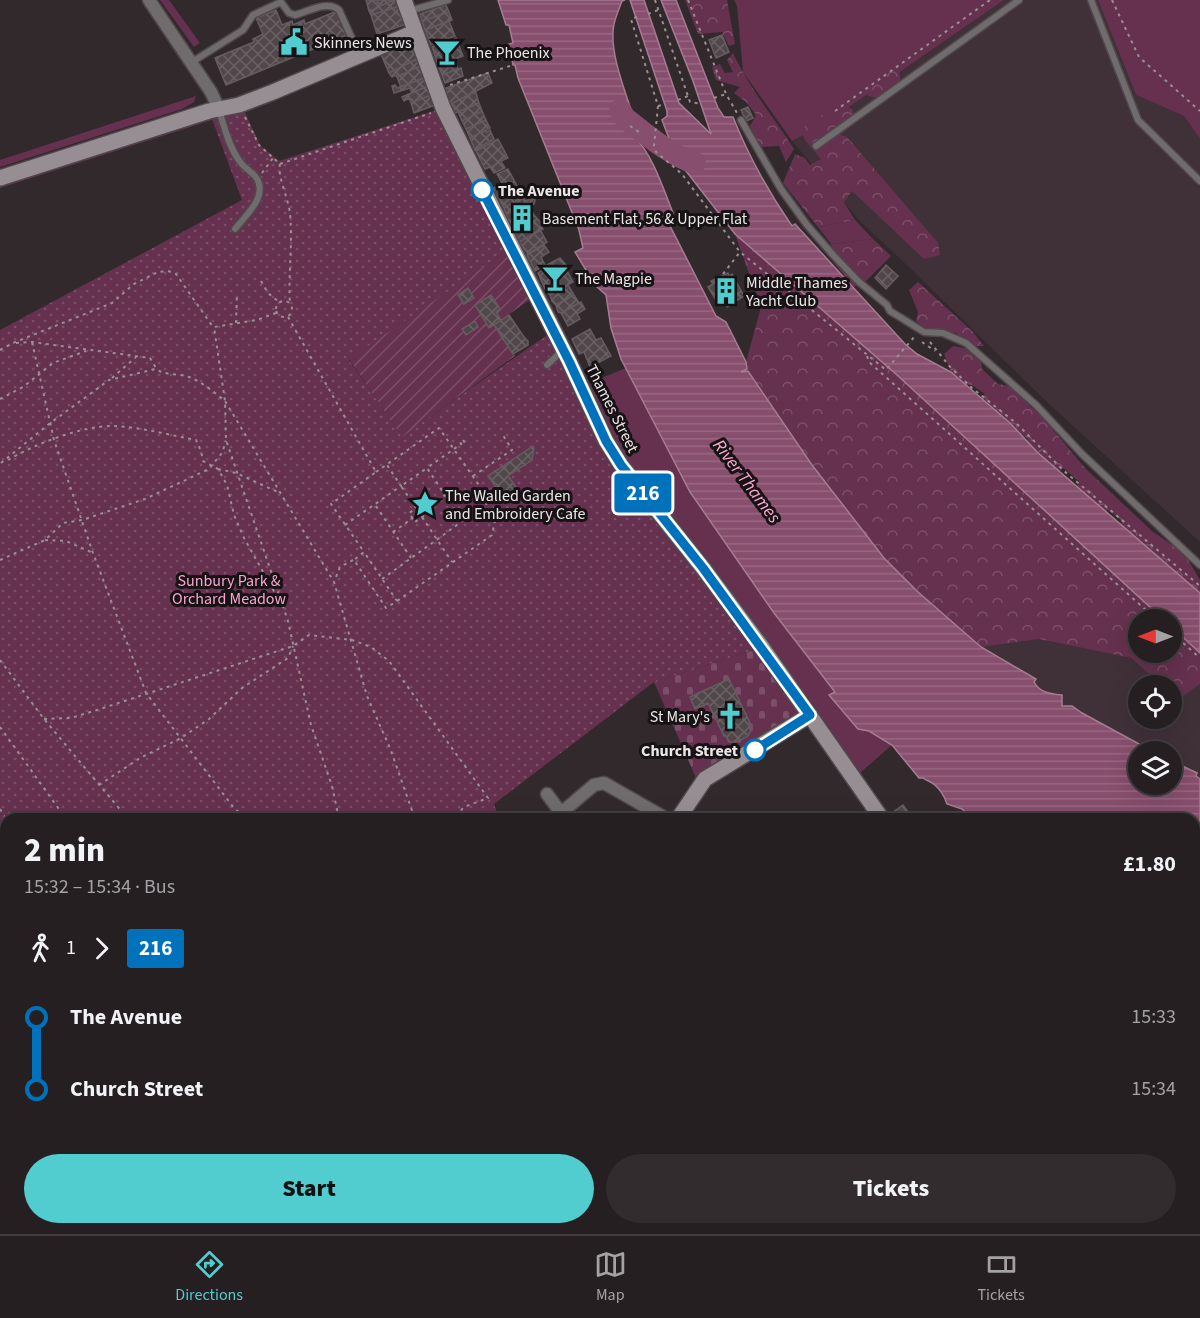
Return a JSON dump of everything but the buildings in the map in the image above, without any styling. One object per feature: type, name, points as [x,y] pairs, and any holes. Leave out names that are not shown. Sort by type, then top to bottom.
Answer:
[{"type":"street","points":[[149,0],[192,62],[219,109]]},
{"type":"street","name":"Thames Street","points":[[406,6],[443,108],[606,441],[621,465],[703,568],[878,813]]},
{"type":"street","points":[[0,178],[238,105],[415,32]]},
{"type":"street","points":[[682,813],[705,779],[810,715]]},
{"type":"street","points":[[566,813],[594,785],[604,783],[656,813]]},
{"type":"street","points":[[547,794],[561,813]]},
{"type":"lane","points":[[406,6],[448,0]]},
{"type":"lane","points":[[816,146],[1019,0]]},
{"type":"lane","points":[[1091,0],[1138,120],[1200,181]]},
{"type":"lane","points":[[192,62],[243,30],[253,15],[281,2],[289,12],[295,15],[326,4],[334,5],[339,10],[359,54]]},
{"type":"lane","points":[[219,109],[228,139],[238,159],[257,180],[260,188],[259,197],[235,229]]},
{"type":"lane","points":[[741,120],[781,189],[834,256],[859,282],[887,305],[890,311],[924,332],[943,333],[966,343],[1036,405],[1082,454],[1200,565]]},
{"type":"lane","points":[[547,365],[563,350]]},
{"type":"path","points":[[655,0],[690,102],[702,104]]},
{"type":"path","points":[[688,0],[726,94],[741,120]]},
{"type":"path","points":[[835,111],[990,0]]},
{"type":"path","points":[[1112,0],[1139,57],[1200,111]]},
{"type":"path","points":[[648,14],[658,10]]},
{"type":"path","points":[[637,18],[631,19],[658,106],[654,146],[656,152],[682,174],[740,252],[886,370],[915,336]]},
{"type":"path","points":[[435,89],[513,65]]},
{"type":"path","points":[[714,98],[726,94]]},
{"type":"path","points":[[678,100],[688,96]]},
{"type":"path","points":[[658,106],[665,104]]},
{"type":"path","points":[[238,105],[259,145],[280,164]]},
{"type":"path","points":[[280,164],[443,108]]},
{"type":"path","points":[[630,126],[639,132]]},
{"type":"path","points":[[257,180],[274,158]]},
{"type":"path","points":[[280,164],[279,174],[287,195],[290,216],[291,313],[288,317]]},
{"type":"path","points":[[723,274],[740,252]]},
{"type":"path","points":[[0,350],[112,303],[146,277],[158,272],[168,271],[176,274],[214,327],[225,401],[226,440],[284,608],[310,725],[332,786],[338,813]]},
{"type":"path","points":[[261,281],[268,293],[279,302],[287,301],[290,304]]},
{"type":"path","points":[[236,323],[237,293]]},
{"type":"path","points":[[276,313],[279,302]]},
{"type":"path","points":[[276,313],[281,317],[288,317]]},
{"type":"path","points":[[214,327],[257,320],[276,313]]},
{"type":"path","points":[[288,317],[376,472]]},
{"type":"path","points":[[924,332],[937,352],[972,388],[1016,423],[1064,471],[1200,586]]},
{"type":"path","points":[[13,343],[32,342],[150,358],[156,369],[161,372],[188,377],[208,387],[225,401],[334,582],[367,696],[390,748],[413,813]]},
{"type":"path","points":[[32,342],[54,440],[93,553],[146,693],[240,813]]},
{"type":"path","points":[[927,346],[937,352]]},
{"type":"path","points":[[0,399],[23,387],[53,363],[89,350]]},
{"type":"path","points":[[867,356],[869,362],[1145,609]]},
{"type":"path","points":[[1,464],[49,424],[110,380],[136,357]]},
{"type":"path","points":[[110,380],[156,369]]},
{"type":"path","points":[[1,464],[27,449],[79,432],[112,426],[195,440],[203,461],[218,469],[236,473],[281,494]]},
{"type":"path","points":[[354,560],[386,608],[397,601],[492,535],[496,511],[439,428],[331,504],[397,601]]},
{"type":"path","points":[[473,476],[512,450],[503,435]]},
{"type":"path","points":[[0,560],[45,540],[63,523],[82,520],[145,499],[213,466],[222,453],[226,440]]},
{"type":"path","points":[[345,525],[461,444]]},
{"type":"path","points":[[387,465],[416,508]]},
{"type":"path","points":[[427,468],[462,521]]},
{"type":"path","points":[[218,469],[227,485],[234,515],[244,538],[284,608]]},
{"type":"path","points":[[425,509],[445,495]]},
{"type":"path","points":[[382,579],[490,501]]},
{"type":"path","points":[[375,505],[411,558]]},
{"type":"path","points":[[422,505],[428,513],[415,522],[410,513],[416,508],[422,505]]},
{"type":"path","points":[[422,517],[452,562]]},
{"type":"path","points":[[393,532],[413,518]]},
{"type":"path","points":[[45,540],[66,541],[93,553]]},
{"type":"path","points":[[334,582],[340,567],[364,552]]},
{"type":"path","points":[[44,719],[71,718],[293,646],[309,634],[352,640],[371,647],[389,661],[488,798],[464,807],[458,813]]},
{"type":"path","points":[[1182,642],[1200,658]]},
{"type":"path","points":[[99,785],[140,759],[181,738],[209,719],[242,688],[288,658],[293,646]]},
{"type":"path","points":[[0,660],[44,719],[123,813]]},
{"type":"path","points":[[0,727],[62,813]]},
{"type":"shaded area","points":[[1004,0],[1098,0],[1136,95],[1184,116],[1200,139],[1200,542],[1048,403],[860,221],[792,141],[820,127]]},
{"type":"shaded area","points":[[1039,639],[1128,657],[1128,663],[1137,663],[1150,675],[1128,675],[1128,729],[1182,729],[1182,697],[1200,684],[1200,779],[1196,776],[1197,773],[1182,766],[1182,741],[1134,741],[1072,706],[1062,706],[1036,687],[1035,679],[981,647]]},
{"type":"green space","points":[[160,0],[169,0],[200,43],[194,47]]},
{"type":"green space","points":[[685,0],[727,0],[735,44],[729,46],[722,32],[698,34]]},
{"type":"green space","points":[[734,0],[1004,0],[820,127],[792,141],[743,72],[737,6]]},
{"type":"green space","points":[[1098,0],[1200,0],[1200,139],[1184,116],[1136,95]]},
{"type":"green space","points":[[733,53],[754,90],[794,149],[786,162],[779,146],[760,147],[750,126],[756,115],[746,102],[734,93],[740,87],[716,80],[712,67],[720,64],[725,73],[733,72],[727,60]]},
{"type":"green space","points":[[885,64],[899,69],[901,87],[880,98],[865,94],[865,83],[869,76]]},
{"type":"green space","points":[[196,96],[194,102],[182,109],[0,167],[0,160]]},
{"type":"green space","name":"Sunbury Park & Orchard Meadow","points":[[241,104],[260,145],[279,161],[443,108],[511,248],[349,360],[402,436],[553,331],[606,441],[762,647],[654,682],[494,804],[497,813],[0,813],[0,330],[242,200],[209,111]]},
{"type":"green space","points":[[845,105],[852,109],[856,119],[838,134],[847,137],[938,243],[940,255],[924,259],[852,191],[844,202],[855,220],[818,227],[783,183],[795,154],[805,158],[810,165],[821,159],[805,140],[801,130],[822,115]]},
{"type":"green space","points":[[210,115],[212,120],[0,188],[0,182]]},
{"type":"green space","points":[[855,220],[873,239],[831,244],[818,227]]},
{"type":"green space","points":[[735,234],[897,375],[1152,609],[1128,609],[1128,657],[1039,639],[981,647],[906,582],[864,536],[747,369],[746,362],[761,307]]},
{"type":"green space","points":[[873,239],[891,256],[867,280],[854,287],[834,263],[831,244]]},
{"type":"green space","points":[[511,248],[535,296],[501,320],[496,312],[500,309],[491,295],[475,305],[489,327],[494,325],[515,356],[402,437],[349,359]]},
{"type":"green space","points":[[918,282],[972,331],[984,346],[962,346],[957,333],[926,329],[916,321],[918,312],[909,290]]},
{"type":"green space","points":[[953,346],[969,349],[981,359],[982,369],[998,384],[1010,386],[1033,409],[1046,409],[1052,417],[1053,430],[1086,469],[1153,532],[1184,553],[1200,580],[1200,603],[1124,540],[1121,520],[1108,510],[1097,516],[1074,498],[1079,481],[1063,468],[1054,477],[1032,456],[1027,438],[1003,422],[977,399],[985,394],[972,385],[956,385],[944,354]]},
{"type":"green space","points":[[626,368],[690,493],[774,613],[835,692],[829,695],[858,729],[869,731],[892,745],[860,773],[615,444],[589,383]]},
{"type":"green space","points":[[1182,636],[1200,653],[1200,684],[1182,697],[1182,675],[1150,675],[1137,663],[1182,663]]},
{"type":"green space","points":[[762,647],[810,715],[700,787],[654,682]]},
{"type":"water","points":[[498,0],[625,0],[622,1],[614,24],[613,35],[619,73],[635,122],[642,129],[635,138],[647,152],[666,195],[673,213],[668,222],[716,316],[726,322],[746,362],[747,369],[741,372],[748,371],[812,465],[884,558],[918,592],[981,647],[1036,679],[1034,682],[1036,686],[1043,691],[1062,695],[1062,706],[1072,706],[1134,741],[1128,741],[1128,795],[1182,795],[1182,766],[1197,773],[1196,776],[1200,779],[1200,813],[966,813],[947,804],[937,787],[919,778],[892,745],[869,731],[858,729],[829,695],[835,692],[774,613],[690,492],[621,359],[611,328],[606,295],[597,287],[595,279],[592,280],[575,252],[583,248],[579,230],[518,78],[515,65],[513,65],[509,44],[513,43],[509,25],[506,25]]},
{"type":"water","points":[[630,0],[644,0],[679,103],[711,134],[661,0],[676,0],[718,108],[724,117],[733,117],[752,160],[783,213],[792,226],[795,224],[905,344],[917,354],[951,372],[1010,423],[1037,452],[1200,593],[1200,653],[1182,636],[1182,609],[1152,609],[897,375],[735,234],[686,171],[665,157],[671,148],[673,149],[662,120],[667,116]]},
{"type":"waterway","name":"River Thames","points":[[620,110],[625,118],[658,144],[695,163]]},
{"type":"bus line","name":"216","points":[[482,190],[569,361],[606,441],[621,465],[703,568],[810,715],[755,750]]},
{"type":"place","name":"Skinners News","points":[[294,42]]},
{"type":"place","name":"The Phoenix","points":[[447,52]]},
{"type":"place","name":"The Avenue","points":[[482,190]]},
{"type":"place","name":"Basement Flat, 56 & Upper Flat","points":[[522,218]]},
{"type":"place","name":"The Magpie","points":[[555,278]]},
{"type":"place","name":"Middle Thames Yacht Club","points":[[726,291]]},
{"type":"place","name":"The Walled Garden and Embroidery Cafe","points":[[425,504]]},
{"type":"place","name":"St Mary's","points":[[730,716]]},
{"type":"place","name":"Church Street","points":[[755,750]]}]
